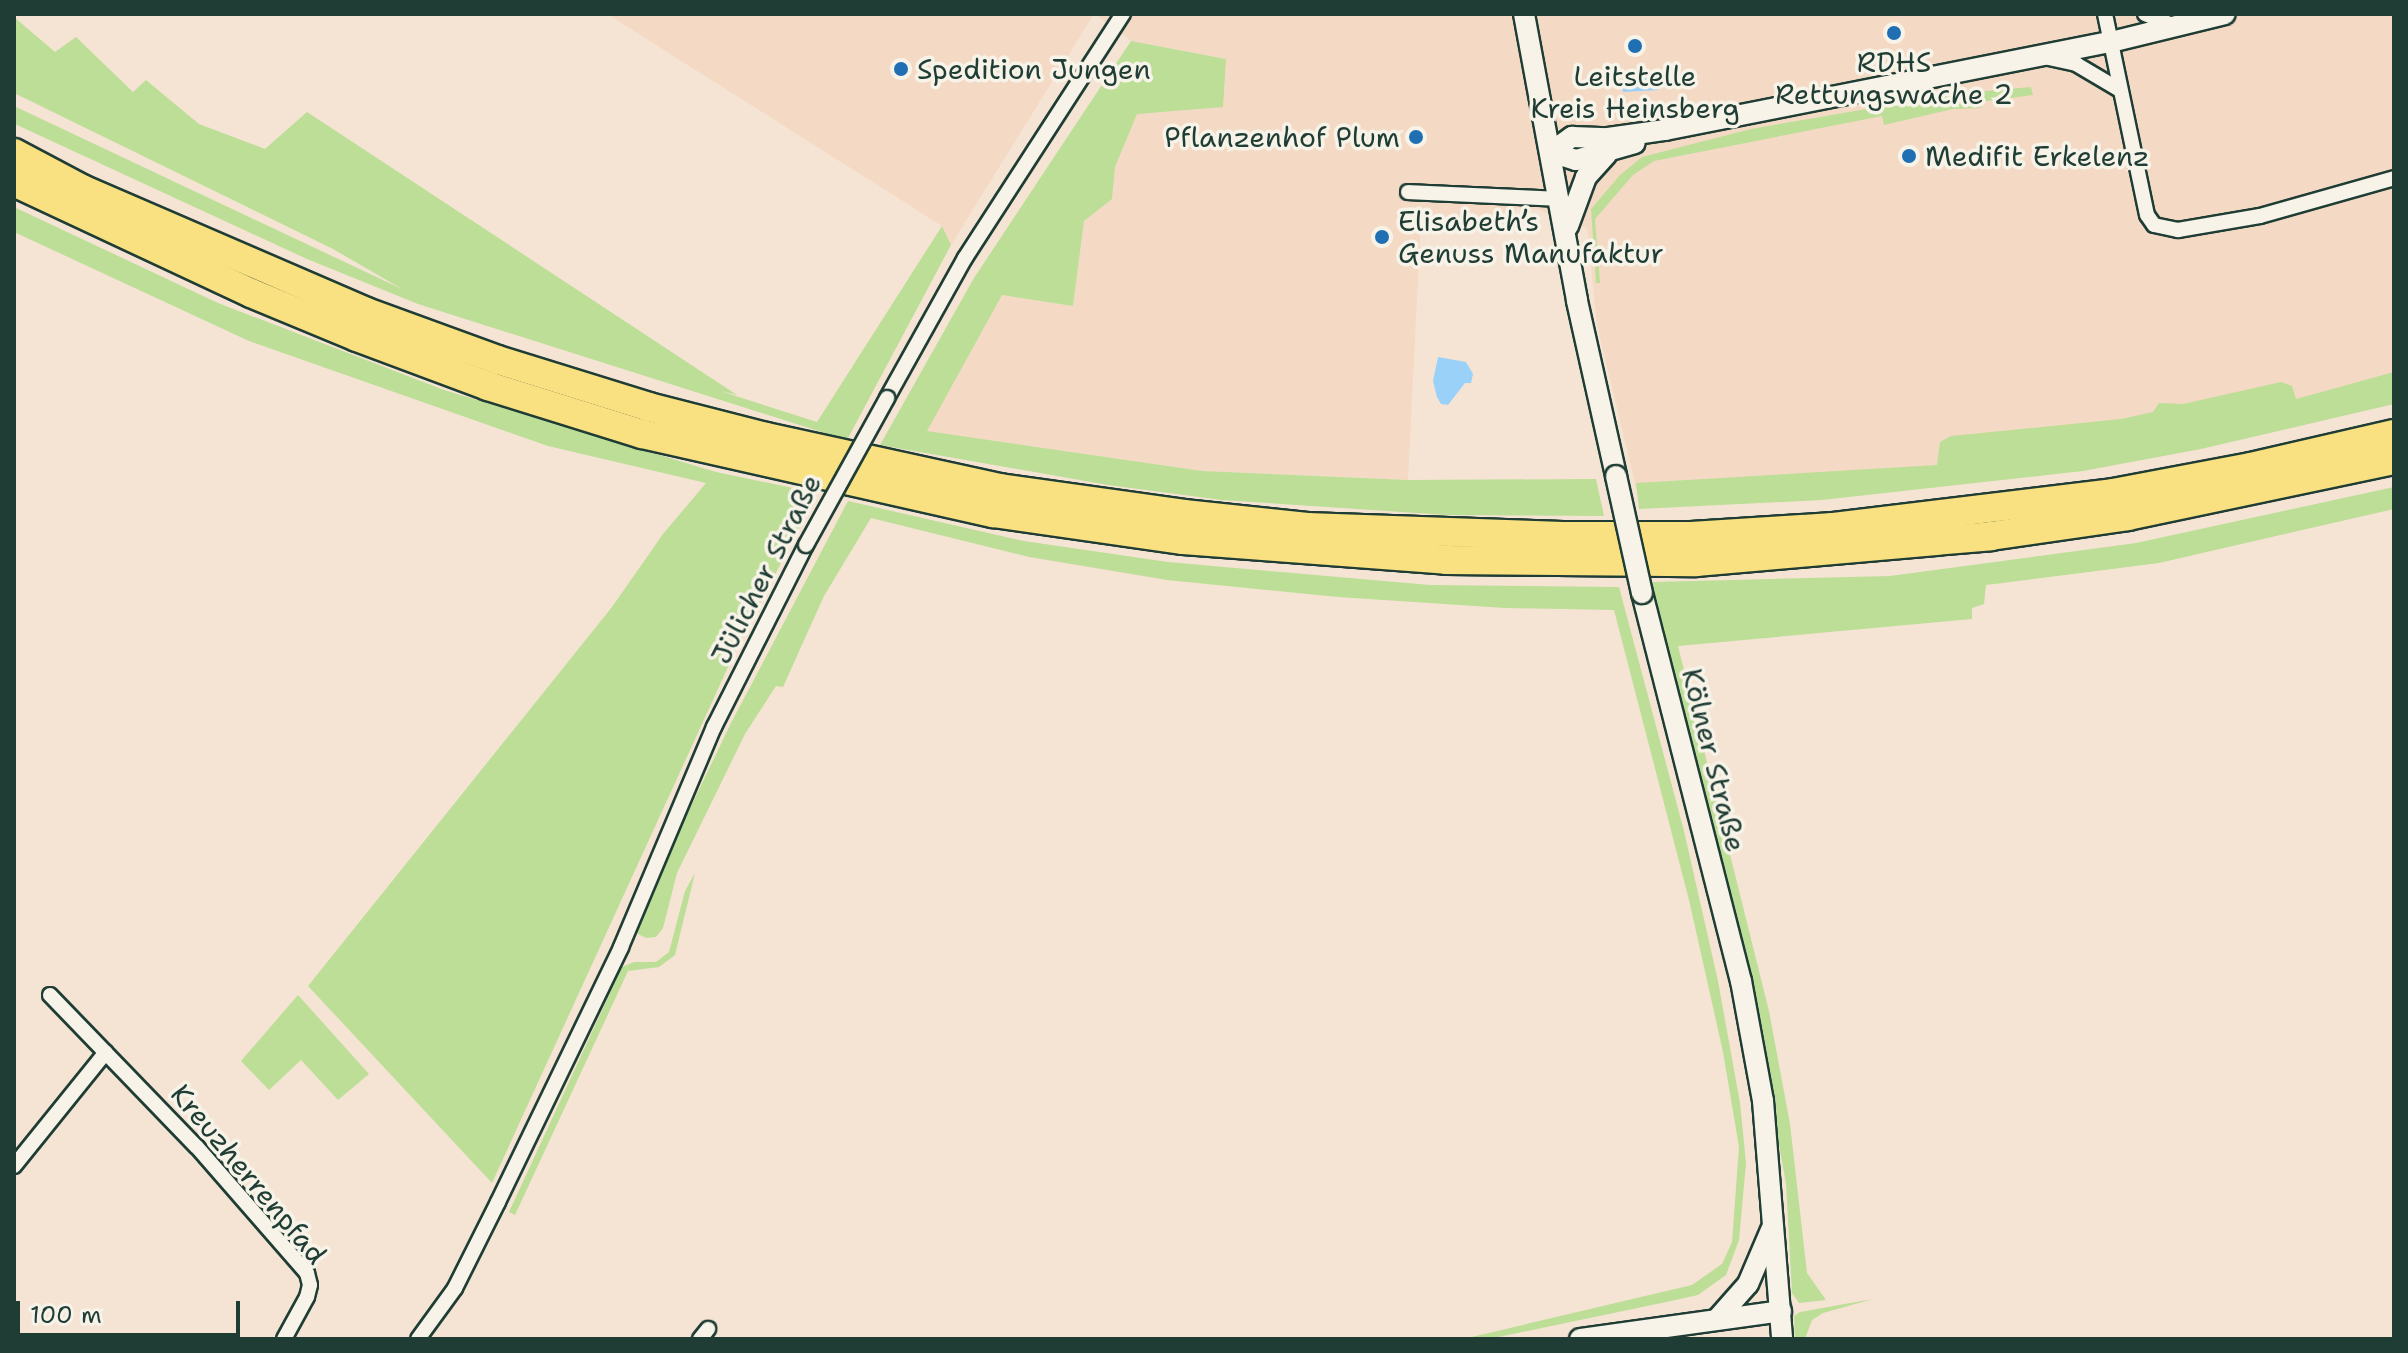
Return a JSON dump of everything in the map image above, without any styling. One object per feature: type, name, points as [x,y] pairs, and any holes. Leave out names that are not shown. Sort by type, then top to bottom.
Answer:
[{"type":"highway","points":[[14,153],[82,189],[366,312],[498,360],[619,398],[766,437],[1000,488],[1184,514],[1307,527],[1548,536],[1691,536],[1833,527],[2113,493],[2251,467],[2394,434]]},
{"type":"highway","points":[[14,182],[251,293],[357,337],[488,386],[614,425],[767,465],[993,513],[1183,540],[1446,560],[1696,562],[2006,534],[2128,516],[2394,460]]},
{"type":"main road","name":"Kölner Straße","points":[[1524,14],[1566,234],[1642,593],[1741,981],[1763,1101],[1782,1339]]},
{"type":"main road","points":[[1551,152],[1572,137],[1608,138],[1665,130],[2111,42],[2225,14]]},
{"type":"main road","points":[[1551,152],[1576,160],[1608,153],[1665,130]]},
{"type":"main road","points":[[1566,234],[1586,177],[1608,153]]},
{"type":"main road","points":[[1718,1318],[1748,1284],[1773,1225]]},
{"type":"main road","points":[[1580,1339],[1781,1311]]},
{"type":"street","name":"Jülicher Straße","points":[[418,1339],[455,1288],[628,933],[714,727],[806,545],[965,258],[1123,14]]},
{"type":"street","points":[[2105,14],[2147,215],[2154,225],[2178,230],[2260,216],[2394,178]]},
{"type":"street","points":[[2145,14],[2176,26]]},
{"type":"street","points":[[2040,56],[2076,64],[2120,90]]},
{"type":"street","points":[[1408,192],[1560,199]]},
{"type":"street","name":"Kreuzherrenpfad","points":[[50,995],[197,1147],[307,1273],[310,1285],[307,1297],[284,1339]]},
{"type":"street","points":[[14,1166],[106,1052]]},
{"type":"shaded area","points":[[607,14],[1094,14],[951,245],[942,226]]},
{"type":"shaded area","points":[[1095,14],[2394,14],[2394,390],[2211,441],[1639,500],[1597,325],[1587,228],[1539,210],[1516,208],[1515,224],[1421,218],[1408,480],[1202,471],[926,431],[1002,295],[1073,306],[1084,220],[1112,199],[1115,167],[1137,113],[1226,59],[1131,41]]},
{"type":"green space","points":[[14,17],[55,52],[76,37],[133,92],[146,80],[199,124],[265,149],[307,112],[737,395],[720,391],[817,422],[942,226],[951,245],[847,440],[418,304],[307,259],[17,125],[14,123],[14,106],[402,289],[333,249],[14,93]]},
{"type":"green space","points":[[1131,41],[1226,59],[1223,107],[1137,114],[1115,167],[1112,199],[1084,221],[1073,306],[1002,295],[927,431],[1202,471],[1408,480],[1596,479],[1604,516],[1447,515],[1222,500],[1108,485],[880,445],[974,278]]},
{"type":"green space","points":[[2031,87],[2033,95],[1980,102],[1981,108],[1953,109],[1884,125],[1882,116],[1654,161],[1633,175],[1595,219],[1600,283],[1596,283],[1591,209],[1620,175],[1642,157],[1751,129],[1953,94]]},
{"type":"green space","points":[[14,207],[218,303],[444,390],[716,472],[817,493],[734,654],[492,1183],[308,986],[612,607],[663,534],[706,483],[548,446],[249,341],[14,232]]},
{"type":"green space","points":[[2394,372],[2394,404],[2201,449],[2083,471],[1822,500],[1639,509],[1636,483],[1937,465],[1940,442],[1951,436],[2121,419],[2153,412],[2159,403],[2183,404],[2281,382],[2292,386],[2296,399]]},
{"type":"green space","points":[[2394,487],[2394,509],[2159,563],[1986,585],[1984,604],[1972,608],[1972,619],[1678,646],[1769,1011],[1790,1124],[1807,1273],[1826,1300],[1799,1303],[1792,1293],[1786,1184],[1752,991],[1652,582],[1890,576],[2136,543]]},
{"type":"green space","points":[[848,501],[1024,541],[1168,562],[1430,585],[1619,587],[1684,831],[1718,981],[1740,1103],[1746,1163],[1739,1240],[1726,1275],[1698,1295],[1489,1339],[1463,1339],[1692,1285],[1722,1264],[1732,1242],[1739,1147],[1723,1052],[1689,900],[1614,610],[1505,608],[1338,597],[1167,580],[1029,557],[871,518],[824,596],[783,687],[776,686],[745,734],[677,873],[663,928],[656,937],[646,938],[638,934],[636,926],[645,902],[731,723]]},
{"type":"green space","points":[[695,873],[675,955],[659,967],[628,971],[515,1215],[509,1212],[622,967],[634,962],[656,962],[669,952],[685,891]]},
{"type":"green space","points":[[298,995],[369,1074],[338,1100],[301,1060],[269,1090],[241,1061]]},
{"type":"green space","points":[[1873,1299],[1823,1313],[1812,1320],[1805,1339],[1795,1339],[1794,1316],[1800,1312]]},
{"type":"water","points":[[1658,74],[1659,90],[1623,92],[1622,79]]},
{"type":"water","points":[[1438,357],[1466,362],[1473,374],[1471,383],[1465,383],[1448,405],[1441,404],[1433,381]]},
{"type":"place","name":"RDHS Rettungswache 2","points":[[1894,33]]},
{"type":"place","name":"Leitstelle Kreis Heinsberg","points":[[1635,46]]},
{"type":"place","name":"Spedition Jungen","points":[[901,69]]},
{"type":"place","name":"Pflanzenhof Plum","points":[[1416,137]]},
{"type":"place","name":"Medifit Erkelenz","points":[[1909,156]]},
{"type":"place","name":"Elisabeth’s Genuss Manufaktur","points":[[1382,237]]}]
